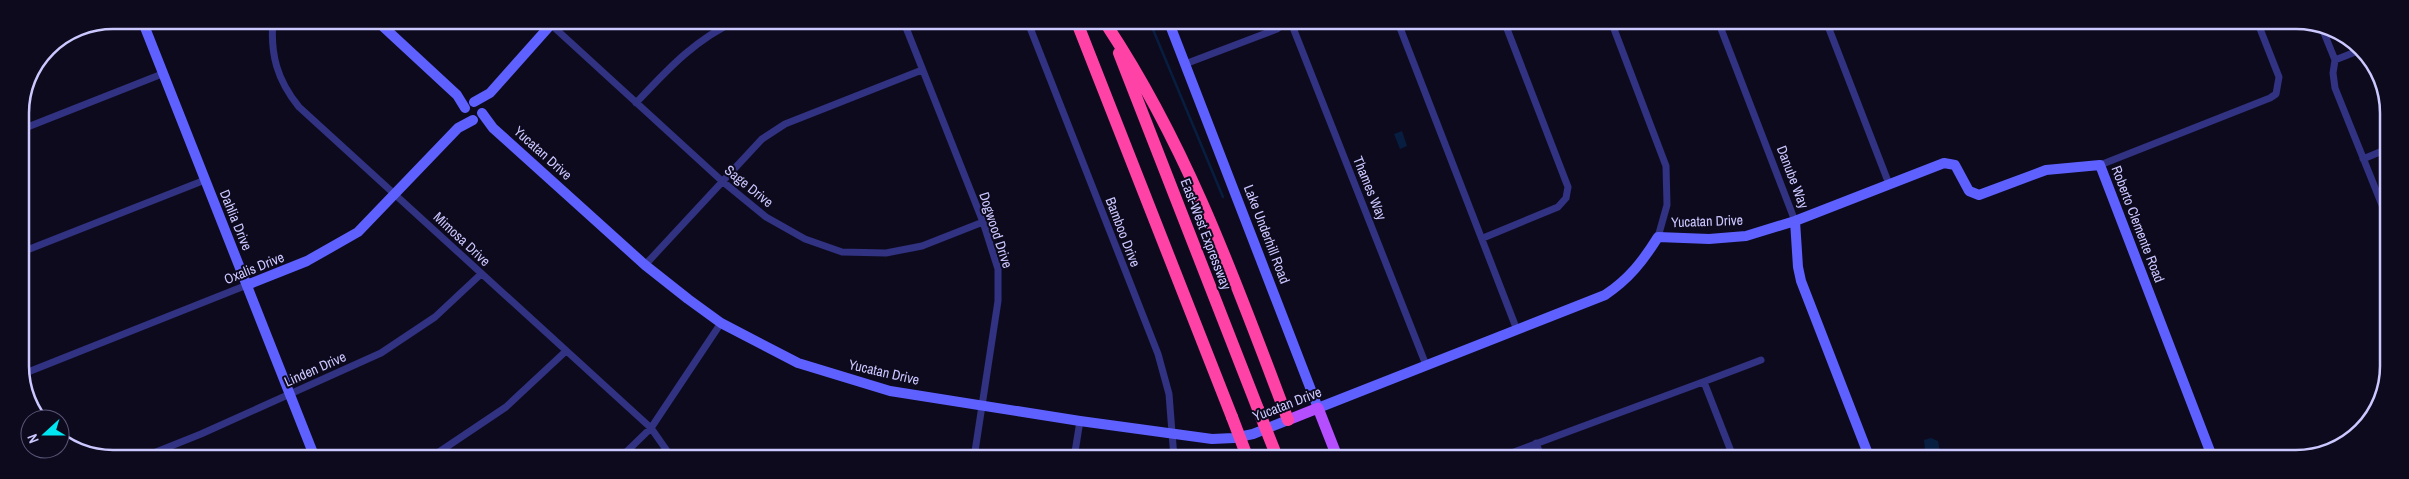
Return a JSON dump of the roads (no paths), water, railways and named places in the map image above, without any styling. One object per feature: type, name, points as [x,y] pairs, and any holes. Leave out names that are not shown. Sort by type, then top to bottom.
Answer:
[{"type":"highway","points":[[1080,29],[1245,450]]},
{"type":"highway","name":"East-West Expressway","points":[[1109,29],[1274,450]]},
{"type":"highway","points":[[1110,29],[1138,73],[1201,197],[1288,420]]},
{"type":"main road","name":"Yucatan Drive","points":[[1288,420],[1318,408]]},
{"type":"main road","name":"Lake Underhill Road","points":[[1318,408],[1335,450]]},
{"type":"street","name":"Dahlia Drive","points":[[145,29],[311,450]]},
{"type":"street","name":"Mimosa Drive","points":[[272,29],[271,41],[277,74],[286,91],[299,107],[651,428],[666,450]]},
{"type":"street","name":"Yucatan Drive","points":[[386,29],[644,265],[721,323],[798,363],[890,391],[1080,421],[1212,439],[1234,438],[1288,420]]},
{"type":"street","points":[[474,111],[544,29]]},
{"type":"street","name":"Sage Drive","points":[[557,29],[722,181],[766,217],[805,239],[842,252],[886,254],[922,246],[983,222]]},
{"type":"street","points":[[636,103],[677,59],[701,40],[721,29]]},
{"type":"street","name":"Dogwood Drive","points":[[906,29],[983,222],[998,269],[998,301],[975,450]]},
{"type":"street","name":"Bamboo Drive","points":[[1031,29],[1158,354],[1169,394],[1174,450]]},
{"type":"street","name":"Lake Underhill Road","points":[[1171,29],[1318,408]]},
{"type":"street","points":[[1185,64],[1274,29]]},
{"type":"street","name":"Thames Way","points":[[1294,29],[1426,365]]},
{"type":"street","points":[[1401,29],[1517,330]]},
{"type":"street","points":[[1482,238],[1558,207],[1566,198],[1568,187],[1507,29]]},
{"type":"street","points":[[1614,29],[1666,166],[1667,205],[1658,237]]},
{"type":"street","name":"Danube Way","points":[[1721,29],[1795,221],[1801,281],[1867,450]]},
{"type":"street","points":[[1829,29],[1889,184]]},
{"type":"street","name":"Roberto Clemente Road","points":[[2210,450],[2100,165],[2262,102],[2276,94],[2279,77],[2260,29]]},
{"type":"street","points":[[2325,34],[2335,60],[2335,88],[2380,200]]},
{"type":"street","points":[[2335,60],[2355,52]]},
{"type":"street","points":[[644,265],[762,139],[786,124],[922,70]]},
{"type":"street","points":[[29,126],[162,74]]},
{"type":"street","name":"Oxalis Drive","points":[[29,371],[307,261],[358,232],[474,111]]},
{"type":"street","points":[[2363,159],[2380,152]]},
{"type":"street","name":"Yucatan Drive","points":[[1318,408],[1582,305],[1622,283],[1639,266],[1658,237],[1726,238],[1746,236],[1795,221],[1949,162],[1958,169],[1969,191],[1979,195],[2046,170],[2100,165]]},
{"type":"street","points":[[29,249],[205,180]]},
{"type":"street","name":"Linden Drive","points":[[160,450],[289,395],[381,353],[435,317],[481,274]]},
{"type":"street","points":[[628,450],[651,428],[721,323]]},
{"type":"street","points":[[442,450],[506,407],[566,351]]},
{"type":"street","points":[[1518,450],[1761,360]]},
{"type":"street","points":[[1704,382],[1730,450]]},
{"type":"street","points":[[1075,450],[1080,421]]},
{"type":"street","points":[[1536,443],[1539,450]]},
{"type":"water","points":[[1402,131],[1407,146],[1400,149],[1394,134]]},
{"type":"water","points":[[1931,438],[1938,441],[1940,450],[1925,450],[1924,440]]},
{"type":"waterway","points":[[1153,29],[1223,197]]}]
